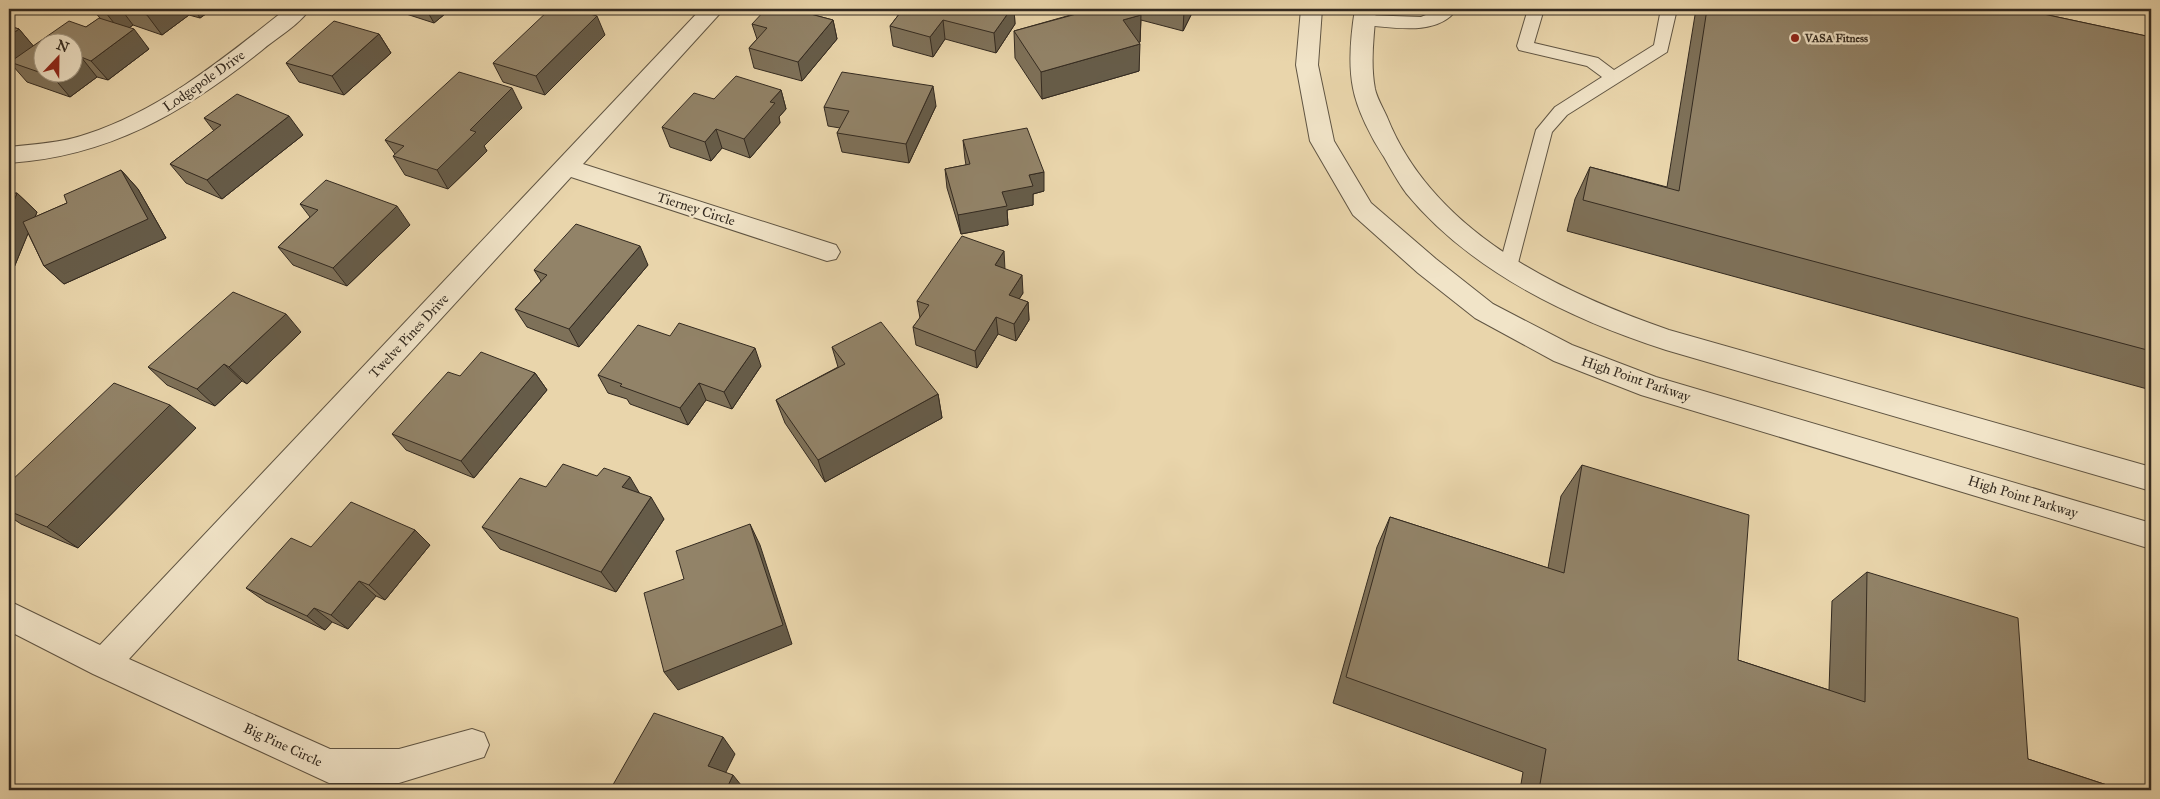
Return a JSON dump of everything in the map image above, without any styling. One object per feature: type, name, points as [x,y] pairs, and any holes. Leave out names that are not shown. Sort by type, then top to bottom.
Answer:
[{"type":"street","name":"Lodgepole Drive","points":[[9,155],[28,155],[72,148],[126,129],[176,104],[299,9]]},
{"type":"street","name":"Twelve Pines Drive","points":[[104,663],[713,9]]},
{"type":"street","name":"High Point Parkway","points":[[1311,9],[1307,66],[1322,141],[1362,209],[1427,266],[1484,311],[1563,353],[1651,387],[2151,536]]},
{"type":"street","points":[[1364,14],[1364,89],[1383,138],[1414,186],[1458,232],[1528,280],[1606,319],[1666,340],[2151,479]]},
{"type":"street","name":"Tierney Circle","points":[[566,167],[827,252]]},
{"type":"street","name":"Big Pine Circle","points":[[9,616],[104,663],[330,766],[399,766],[472,745]]},
{"type":"lane","points":[[1364,14],[1432,21],[1444,15],[1448,9]]},
{"type":"lane","points":[[1536,9],[1525,46],[1592,62],[1614,78]]},
{"type":"lane","points":[[1508,267],[1544,130],[1561,111],[1661,48],[1669,9]]},
{"type":"building","points":[[93,9],[113,9],[106,13]]},
{"type":"building","points":[[128,9],[156,9],[147,15]]},
{"type":"building","points":[[550,9],[573,9],[597,16],[536,76],[493,63]]},
{"type":"building","points":[[766,9],[806,9],[803,12],[833,20],[798,62],[749,48],[767,28],[752,24]]},
{"type":"building","points":[[903,9],[1011,9],[994,33],[943,20],[930,37],[890,26]]},
{"type":"building","points":[[1077,9],[1136,9],[1141,15],[1123,20],[1140,44],[1041,72],[1014,31],[1080,13]]},
{"type":"building","points":[[1707,9],[2020,9],[2151,37],[2151,351],[1583,200],[1590,167],[1679,191]]},
{"type":"building","points":[[99,18],[134,29],[91,61],[82,57],[82,32],[53,32],[69,21],[86,27]]},
{"type":"building","points":[[334,21],[379,34],[332,76],[286,63]]},
{"type":"building","points":[[9,26],[19,29],[9,36]]},
{"type":"building","points":[[32,47],[32,70],[10,62]]},
{"type":"building","points":[[459,72],[512,88],[470,130],[476,132],[437,170],[393,156],[404,146],[385,140]]},
{"type":"building","points":[[842,72],[933,86],[906,144],[837,133],[849,111],[824,107]]},
{"type":"building","points":[[736,76],[781,90],[770,102],[775,103],[744,139],[716,129],[705,142],[662,127],[694,93],[714,99]]},
{"type":"building","points":[[237,94],[289,116],[207,180],[170,164],[221,125],[204,118]]},
{"type":"building","points":[[1027,128],[1044,172],[1029,175],[1033,186],[1002,192],[1007,206],[958,215],[945,169],[970,164],[963,140]]},
{"type":"building","points":[[121,170],[148,219],[44,266],[23,222],[67,203],[64,195]]},
{"type":"building","points":[[326,180],[397,206],[333,268],[278,247],[318,210],[300,204]]},
{"type":"building","points":[[17,193],[9,213],[9,194]]},
{"type":"building","points":[[576,224],[640,246],[569,329],[515,309],[547,275],[534,270]]},
{"type":"building","points":[[962,236],[1004,251],[995,265],[1022,275],[1009,295],[1028,302],[1014,324],[996,317],[975,351],[913,327],[929,305],[917,301]]},
{"type":"building","points":[[233,292],[286,314],[229,367],[224,364],[197,389],[148,367]]},
{"type":"building","points":[[881,322],[938,394],[818,460],[776,400],[845,364],[832,347]]},
{"type":"building","points":[[679,323],[755,348],[724,392],[699,383],[680,408],[620,386],[622,384],[598,375],[638,325],[670,336]]},
{"type":"building","points":[[481,352],[535,373],[461,461],[392,434],[448,372],[460,376]]},
{"type":"building","points":[[114,383],[170,405],[47,527],[9,511],[9,483]]},
{"type":"building","points":[[563,464],[597,476],[604,468],[630,477],[622,487],[651,497],[601,572],[482,527],[520,478],[546,487]]},
{"type":"building","points":[[1582,465],[1749,515],[1738,660],[1865,702],[1867,572],[2018,618],[2028,759],[2122,790],[1539,790],[1546,749],[1346,677],[1390,517],[1564,573]]},
{"type":"building","points":[[351,502],[415,530],[369,585],[359,581],[331,615],[314,608],[307,616],[246,588],[291,538],[311,547]]},
{"type":"building","points":[[750,524],[783,625],[664,672],[644,593],[684,579],[676,551]]},
{"type":"building","points":[[654,713],[723,737],[708,766],[733,775],[726,790],[610,790]]},
{"type":"place","name":"VASA Fitness","points":[[1795,38]]}]
